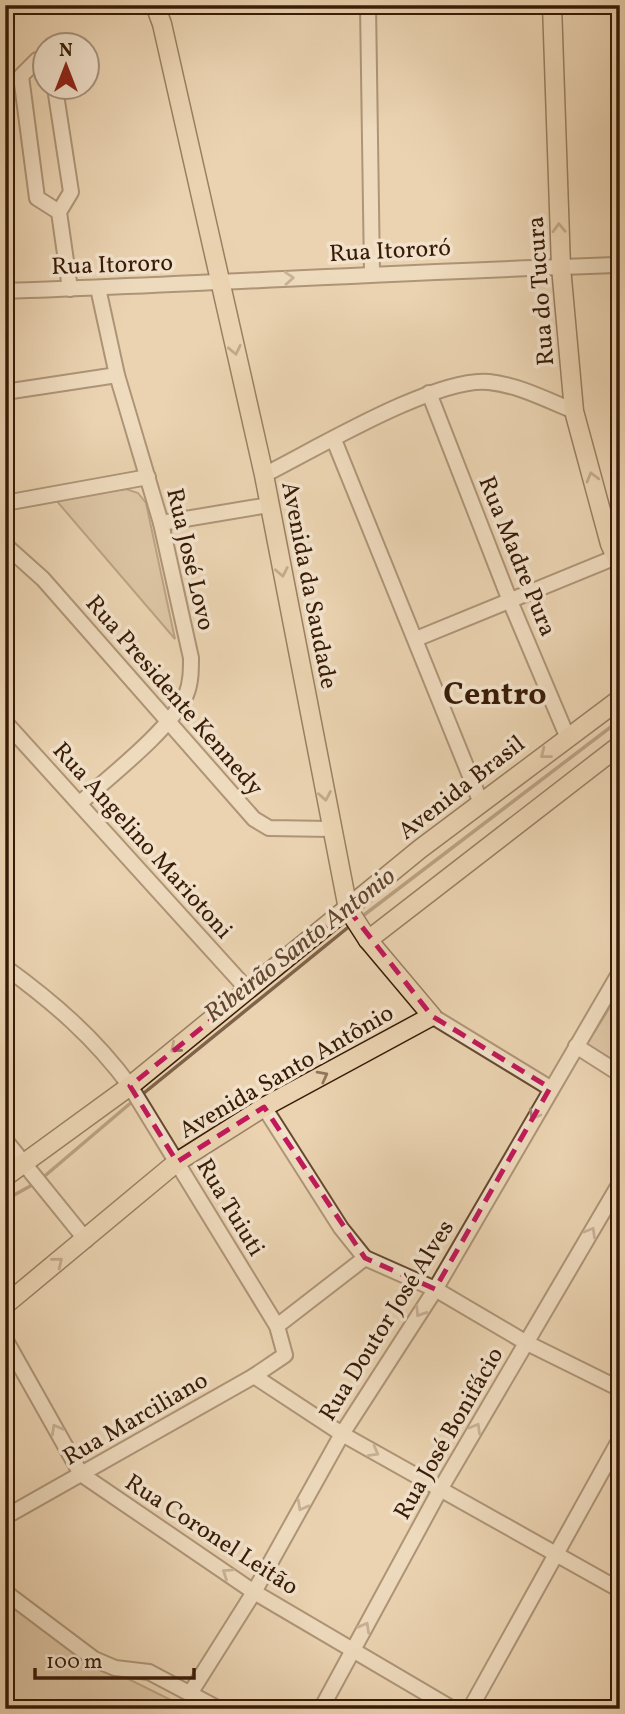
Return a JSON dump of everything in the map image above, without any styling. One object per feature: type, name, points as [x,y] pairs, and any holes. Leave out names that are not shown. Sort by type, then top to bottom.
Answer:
[{"type":"main road","name":"Avenida da Saudade","points":[[155,5],[165,37],[264,475],[331,829],[358,925],[432,1016]]},
{"type":"main road","name":"Rua do Tucura","points":[[552,5],[561,267],[575,411],[618,562]]},
{"type":"main road","name":"Avenida Brasil","points":[[358,925],[481,803],[567,736],[620,699]]},
{"type":"main road","name":"Avenida Brasil","points":[[5,1177],[28,1170],[132,1090],[247,989],[358,925],[620,745]]},
{"type":"main road","name":"Avenida Santo Antônio","points":[[5,1305],[177,1162],[264,1107],[432,1016]]},
{"type":"street","points":[[368,5],[372,273]]},
{"type":"street","points":[[32,65],[21,76],[37,198],[59,212]]},
{"type":"street","points":[[56,102],[71,192],[59,212],[70,289]]},
{"type":"street","name":"Rua Itororó","points":[[221,283],[372,273],[620,265]]},
{"type":"street","name":"Rua Itororo","points":[[5,291],[221,283]]},
{"type":"street","name":"Rua José Lovo","points":[[80,803],[167,722],[186,696],[191,678],[191,658],[161,523],[117,375],[98,288]]},
{"type":"street","points":[[5,392],[117,375]]},
{"type":"street","points":[[264,475],[429,393],[460,383],[487,382],[509,386],[575,411]]},
{"type":"street","name":"Rua Madre Pura","points":[[429,393],[510,601],[567,736]]},
{"type":"street","points":[[334,440],[481,803]]},
{"type":"street","points":[[5,503],[148,477]]},
{"type":"street","points":[[161,523],[269,505]]},
{"type":"street","name":"Rua Presidente Kennedy","points":[[5,545],[43,579],[254,819],[269,828],[331,829]]},
{"type":"street","points":[[416,639],[618,562]]},
{"type":"street","name":"Rua Angelino Mariotoni","points":[[5,722],[247,989]]},
{"type":"street","name":"Rua Tuiuti","points":[[5,967],[79,1025],[104,1051],[147,1113],[277,1326],[285,1355]]},
{"type":"street","name":"Rua Doutor José Alves","points":[[191,1692],[254,1592],[342,1434],[435,1289],[619,974]]},
{"type":"street","name":"Avenida da Saudade","points":[[432,1016],[550,1088]]},
{"type":"street","points":[[576,1046],[620,1074]]},
{"type":"street","points":[[264,1107],[341,1228],[365,1258],[435,1289],[525,1342],[620,1389]]},
{"type":"street","points":[[5,1140],[86,1240]]},
{"type":"street","name":"Rua José Bonifácio","points":[[321,1709],[440,1489],[620,1182]]},
{"type":"street","points":[[277,1326],[365,1258]]},
{"type":"street","name":"Rua Coronel Leitão","points":[[5,1339],[81,1474],[254,1592],[453,1709]]},
{"type":"street","name":"Rua Marciliano","points":[[5,1517],[254,1376],[285,1355]]},
{"type":"street","points":[[254,1376],[342,1434],[620,1590]]},
{"type":"street","points":[[470,1709],[620,1439]]},
{"type":"street","points":[[7,1597],[94,1659],[115,1668],[149,1672],[219,1709]]},
{"type":"highlighted area","points":[[348,909],[432,1016],[550,1088],[435,1289],[365,1258],[264,1107],[177,1162],[130,1086]]},
{"type":"shaded area","points":[[126,489],[138,493],[146,503],[175,639],[55,499]]},
{"type":"shaded area","points":[[620,991],[620,1064],[587,1044]]},
{"type":"shaded area","points":[[11,1607],[110,1670],[189,1709],[5,1709],[5,1615]]},
{"type":"waterway","name":"Ribeirão Santo Antonio","points":[[360,918],[620,720]]},
{"type":"waterway","name":"Ribeirão Santo Antonio","points":[[139,1097],[351,925]]},
{"type":"waterway","name":"Ribeirão Santo Antonio","points":[[40,1180],[133,1101]]},
{"type":"waterway","name":"Ribeirão Santo Antonio","points":[[5,1200],[34,1184]]},
{"type":"district","name":"Centro","points":[[495,693]]}]
